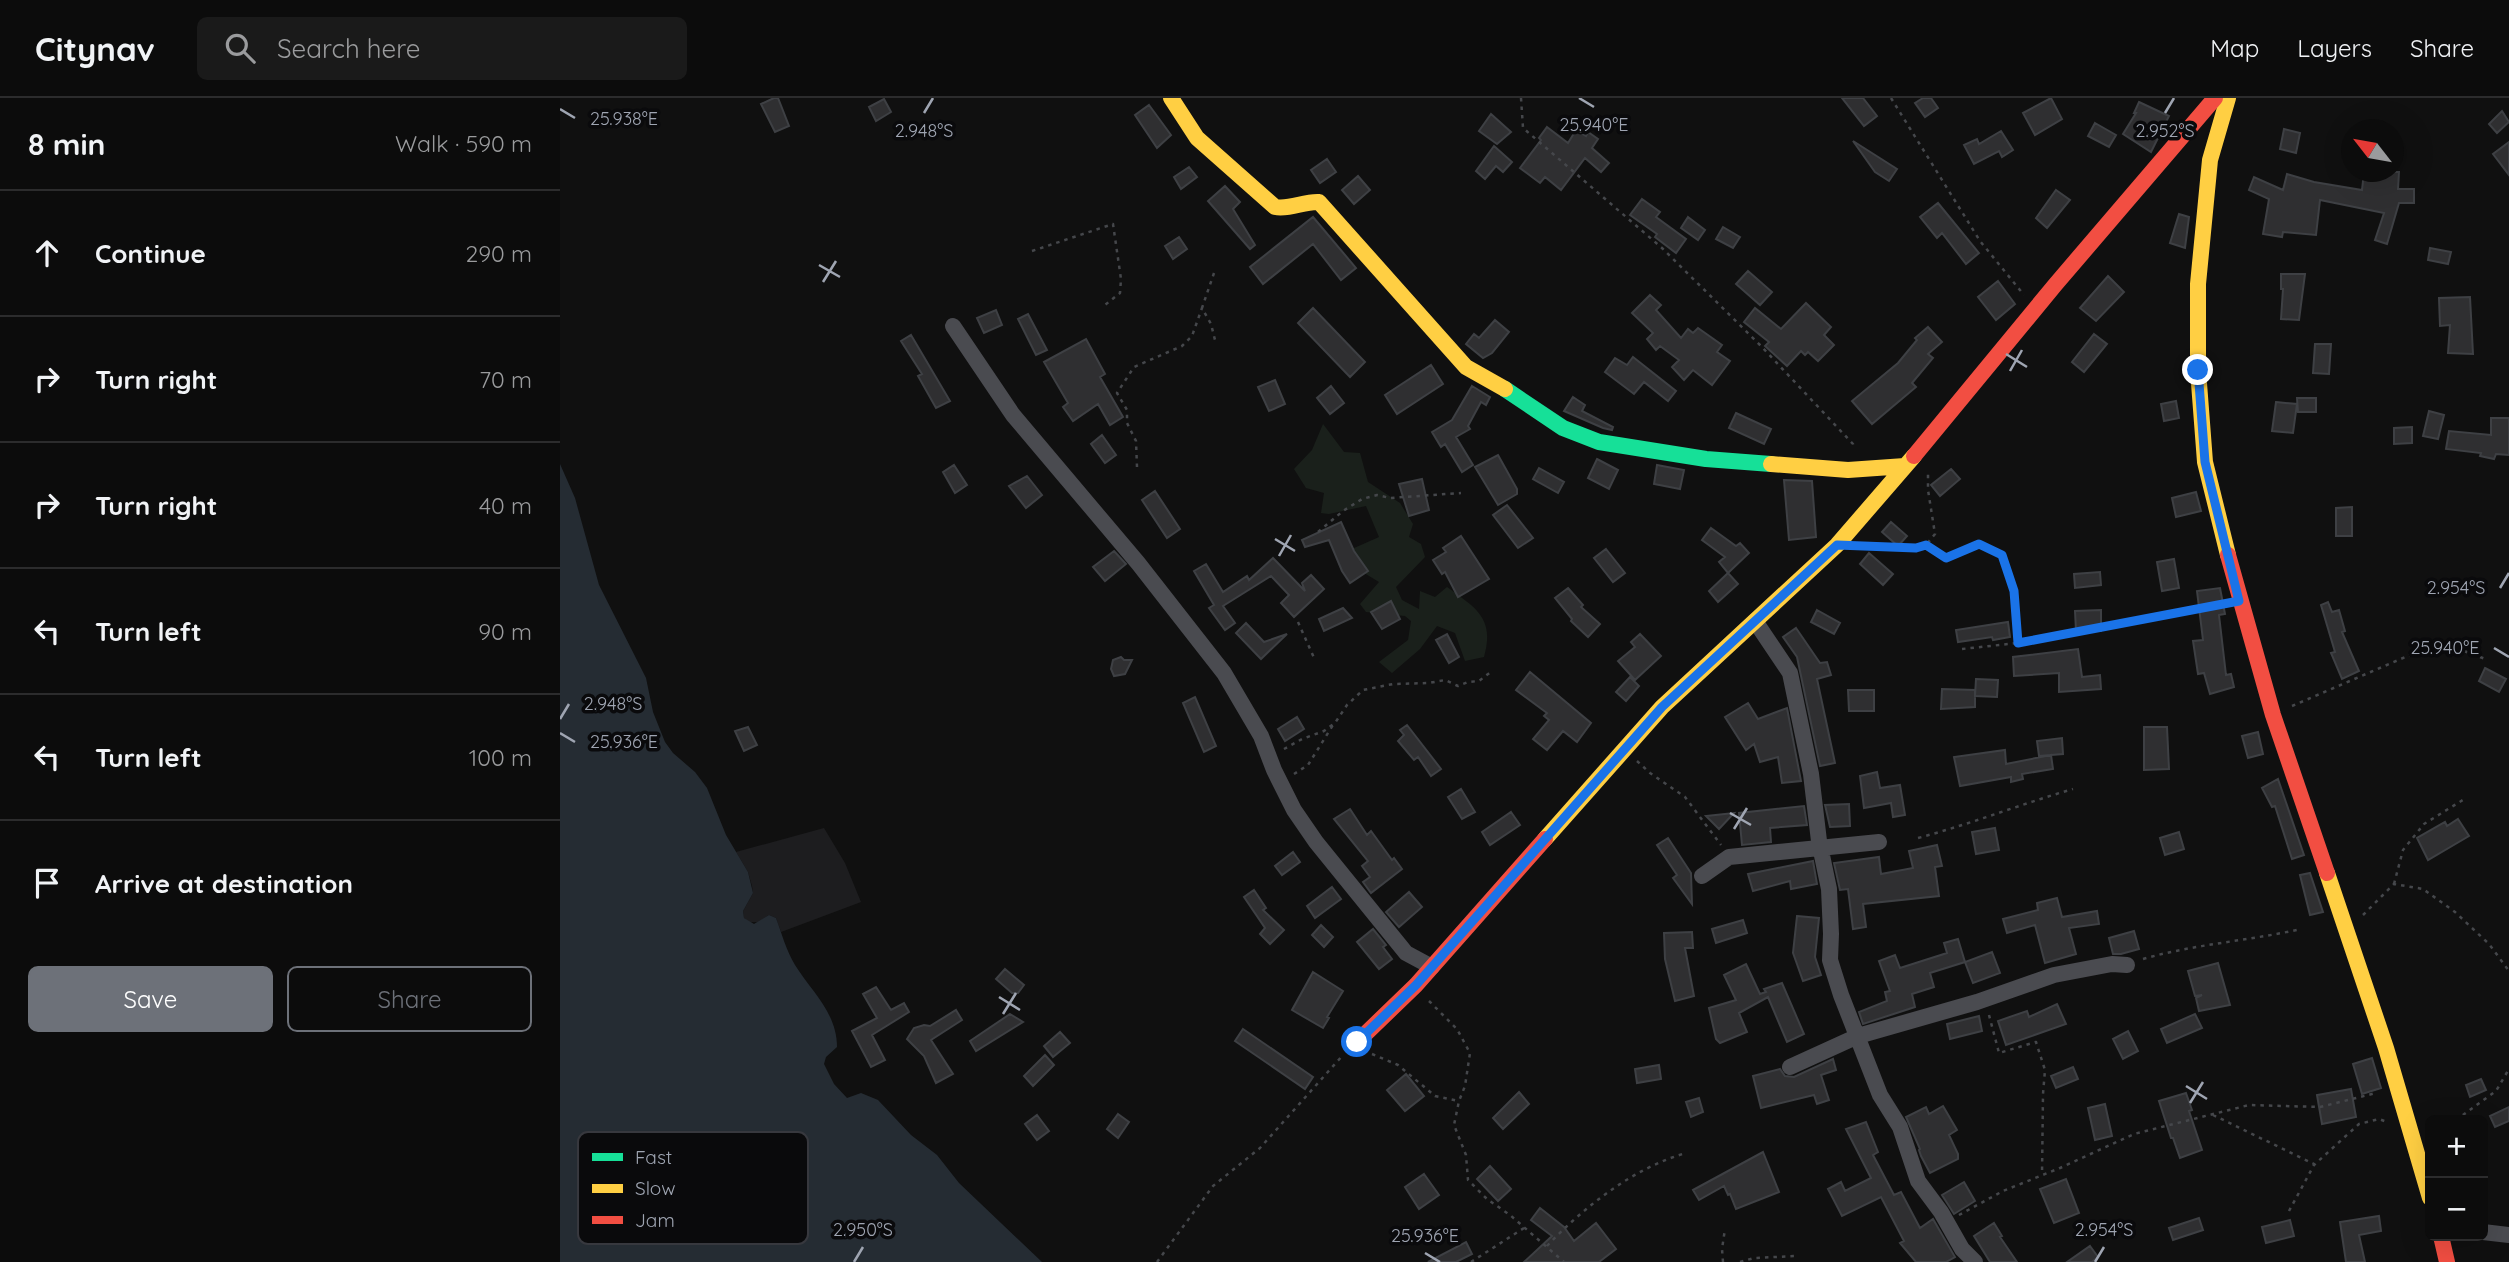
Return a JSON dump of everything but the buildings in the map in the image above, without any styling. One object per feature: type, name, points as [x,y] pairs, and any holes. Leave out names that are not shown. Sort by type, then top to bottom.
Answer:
[{"type":"street","points":[[1171,98],[1197,138],[1275,207],[1283,209],[1304,201],[1319,202],[1466,367],[1512,393],[1557,424],[1599,442],[1639,450],[1768,465],[1856,470],[1905,466]]},
{"type":"street","points":[[1357,1042],[1416,985],[1676,693],[1837,545],[2215,98]]},
{"type":"street","points":[[2228,98],[2210,160],[2198,284],[2198,370],[2205,462],[2239,601],[2273,715],[2386,1048],[2425,1181]]},
{"type":"street","points":[[953,326],[1013,415],[1138,563],[1224,673],[1261,736],[1294,810],[1316,842],[1411,957],[1432,967]]},
{"type":"street","points":[[1755,621],[1790,673],[1811,774],[1829,890],[1830,960],[1840,995],[1880,1095],[1900,1127],[1918,1181],[1947,1222],[1962,1250],[1975,1262]]},
{"type":"street","points":[[1702,876],[1729,857],[1879,842]]},
{"type":"street","points":[[1790,1066],[1858,1036],[1985,999],[2054,975],[2112,964],[2127,965]]},
{"type":"street","points":[[2488,1233],[2509,1235]]},
{"type":"street","points":[[2442,1241],[2447,1262]]},
{"type":"path","points":[[1521,98],[1523,128],[1662,248],[1760,345],[1853,444],[1856,470]]},
{"type":"path","points":[[1891,98],[1980,241],[2035,309]]},
{"type":"path","points":[[1032,251],[1113,224],[1121,279],[1120,293],[1105,305]]},
{"type":"path","points":[[1137,467],[1136,441],[1126,423],[1127,411],[1116,393],[1134,368],[1182,346],[1192,336],[1214,272]]},
{"type":"path","points":[[1202,308],[1211,324],[1215,340]]},
{"type":"path","points":[[1837,545],[1916,548],[1926,545],[1936,534],[1928,490],[1926,442]]},
{"type":"path","points":[[1318,532],[1362,499],[1377,495],[1401,497],[1461,493]]},
{"type":"path","points":[[1926,545],[1946,558],[1979,544],[2002,555],[2014,591],[2018,643]]},
{"type":"path","points":[[1962,649],[2018,643],[2239,601]]},
{"type":"path","points":[[1298,622],[1315,660]]},
{"type":"path","points":[[2273,715],[2441,642],[2488,660]]},
{"type":"path","points":[[1280,783],[1308,765],[1347,705],[1363,690],[1393,684],[1445,680],[1458,686],[1479,681],[1492,671]]},
{"type":"path","points":[[1269,758],[1302,739],[1324,732],[1335,723]]},
{"type":"path","points":[[1625,750],[1650,773],[1685,797],[1729,857]]},
{"type":"path","points":[[1918,838],[1964,826],[2016,805],[2073,789]]},
{"type":"path","points":[[2345,933],[2394,884],[2403,850],[2424,824],[2466,798]]},
{"type":"path","points":[[2394,884],[2423,889],[2455,912],[2489,944],[2509,971]]},
{"type":"path","points":[[2127,965],[2172,951],[2256,939],[2301,929]]},
{"type":"path","points":[[1416,985],[1457,1029],[1470,1053],[1465,1086],[1454,1125],[1466,1155],[1468,1180],[1486,1199],[1564,1262]]},
{"type":"path","points":[[1985,999],[1999,1053],[2036,1042],[2045,1070],[2042,1175]]},
{"type":"path","points":[[1157,1262],[1213,1186],[1261,1148],[1334,1063],[1357,1042],[1374,1057],[1398,1065],[1435,1096],[1459,1101]]},
{"type":"path","points":[[2463,1115],[2496,1091],[2509,1069]]},
{"type":"path","points":[[1947,1222],[2003,1191],[2134,1133],[2249,1105],[2320,1107],[2378,1092]]},
{"type":"path","points":[[2213,1115],[2314,1165]]},
{"type":"path","points":[[2289,1211],[2314,1165],[2359,1124],[2379,1119],[2410,1130]]},
{"type":"path","points":[[1546,1246],[1587,1208],[1662,1160],[1686,1153]]},
{"type":"path","points":[[1471,1262],[1525,1228]]},
{"type":"path","points":[[1723,1262],[1721,1249],[1726,1229]]},
{"type":"path","points":[[1740,1262],[1754,1258],[1796,1256]]},
{"type":"shaded area","points":[[1323,424],[1344,452],[1360,453],[1368,482],[1400,503],[1413,524],[1409,537],[1421,544],[1425,557],[1396,587],[1402,600],[1419,609],[1420,591],[1435,597],[1447,587],[1467,601],[1485,623],[1487,644],[1484,657],[1465,661],[1455,633],[1437,626],[1420,649],[1392,673],[1379,662],[1408,640],[1411,621],[1405,616],[1366,612],[1360,604],[1379,582],[1336,556],[1379,537],[1366,506],[1329,514],[1321,513],[1324,493],[1306,488],[1294,469],[1312,450]]},
{"type":"shaded area","points":[[560,464],[575,498],[599,585],[646,678],[653,712],[665,742],[707,788],[726,835],[748,872],[753,893],[743,911],[744,918],[754,924],[769,915],[776,918],[792,959],[833,1024],[837,1047],[826,1057],[824,1064],[834,1084],[847,1098],[861,1093],[878,1100],[911,1135],[937,1155],[959,1183],[1042,1262],[560,1262]]},
{"type":"shaded area","points":[[824,828],[845,863],[861,902],[781,932],[776,918],[769,915],[759,922],[748,922],[743,911],[753,893],[752,886],[748,872],[736,852]]},
{"type":"traffic: fast","points":[[1505,389],[1563,428],[1599,442],[1706,459],[1771,464]]},
{"type":"traffic: slow","points":[[1171,98],[1197,138],[1275,207],[1319,202],[1466,367],[1505,389]]},
{"type":"traffic: slow","points":[[2228,98],[2210,160],[2198,284],[2198,370],[2205,462],[2228,555]]},
{"type":"traffic: slow","points":[[1545,839],[1662,707],[1837,545],[1914,456]]},
{"type":"traffic: slow","points":[[1771,464],[1848,470],[1905,466]]},
{"type":"traffic: slow","points":[[2327,873],[2386,1048],[2425,1181]]},
{"type":"traffic: jam","points":[[1914,456],[2055,285],[2215,98]]},
{"type":"traffic: jam","points":[[2228,555],[2273,715],[2327,873]]},
{"type":"traffic: jam","points":[[1357,1042],[1416,985],[1545,839]]},
{"type":"traffic: jam","points":[[2442,1241],[2447,1262]]},
{"type":"route","points":[[1357,1042],[1416,985],[1662,707],[1837,545],[1916,548],[1926,545],[1946,558],[1979,544],[2002,555],[2014,591],[2018,643],[2239,601],[2205,462],[2198,370]]}]
